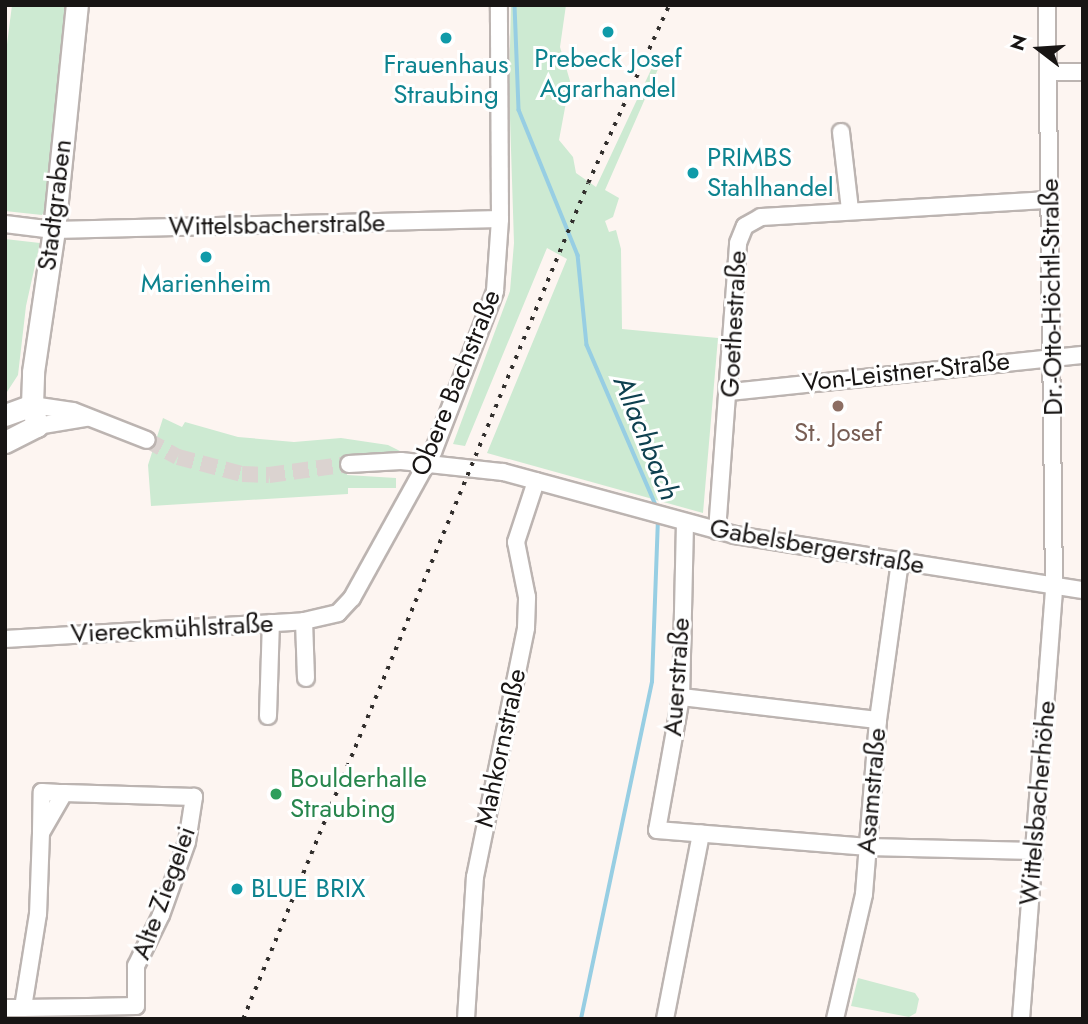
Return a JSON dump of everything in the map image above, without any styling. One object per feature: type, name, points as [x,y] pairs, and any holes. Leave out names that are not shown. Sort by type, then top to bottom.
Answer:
[{"type":"main road","name":"Stadtgraben","points":[[34,415],[77,5]]},
{"type":"main road","points":[[5,415],[34,415]]},
{"type":"main road","points":[[5,442],[34,415]]},
{"type":"street","name":"Obere Bachstraße","points":[[338,613],[352,598],[428,462],[489,313],[499,269],[499,5]]},
{"type":"street","name":"Dr.-Otto-Höchtl-Straße","points":[[1048,5],[1054,588]]},
{"type":"street","points":[[1049,72],[1083,72]]},
{"type":"street","points":[[841,132],[850,210]]},
{"type":"street","name":"Goethestraße","points":[[717,531],[730,392],[738,243],[745,226],[761,217],[1050,200]]},
{"type":"street","name":"Wittelsbacherstraße","points":[[5,224],[54,230],[500,219]]},
{"type":"street","name":"Von-Leistner-Straße","points":[[730,392],[1083,355]]},
{"type":"street","points":[[34,415],[52,405],[147,439]]},
{"type":"street","name":"Gabelsbergerstraße","points":[[349,464],[428,462],[503,472],[717,531],[1054,588],[1083,590]]},
{"type":"street","name":"Mahkornstraße","points":[[466,1019],[475,877],[526,628],[527,597],[516,542],[536,481]]},
{"type":"street","name":"Auerstraße","points":[[682,522],[681,697],[657,830],[701,834]]},
{"type":"street","name":"Asamstraße","points":[[835,1019],[856,943],[877,720],[900,561]]},
{"type":"street","name":"Wittelsbacherhöhe","points":[[1021,1019],[1054,588]]},
{"type":"street","name":"Viereckmühlstraße","points":[[5,639],[304,621],[338,613]]},
{"type":"street","points":[[304,621],[306,678]]},
{"type":"street","points":[[268,716],[271,623]]},
{"type":"street","points":[[681,697],[877,720]]},
{"type":"street","name":"Alte Ziegelei","points":[[5,1008],[23,1008],[136,1006],[136,966],[161,915],[191,828],[194,796],[64,793],[41,833],[37,914],[23,1008]]},
{"type":"street","points":[[664,1019],[701,834],[867,847],[1034,851]]},
{"type":"green space","points":[[12,5],[67,5],[47,208],[42,215],[5,211],[5,60]]},
{"type":"green space","points":[[511,5],[566,5],[560,47],[570,81],[559,140],[573,157],[576,173],[596,187],[657,57],[662,60],[605,190],[619,198],[613,217],[605,221],[609,232],[616,230],[621,249],[622,329],[718,338],[703,513],[487,453],[567,259],[547,248],[465,446],[453,444],[510,291],[514,243],[509,87]]},
{"type":"green space","points":[[5,239],[40,243],[26,306],[18,375],[5,395]]},
{"type":"green space","points":[[163,418],[182,427],[185,422],[238,437],[294,442],[341,438],[388,445],[400,451],[345,460],[347,475],[396,478],[396,488],[348,488],[348,494],[151,506],[148,465]]},
{"type":"green space","points":[[858,978],[915,993],[919,999],[916,1013],[909,1017],[851,1006]]},
{"type":"waterway","name":"Allachbach","points":[[515,5],[519,110],[578,255],[587,345],[658,510]]},
{"type":"waterway","name":"Allachbach","points":[[581,1019],[652,682],[658,518]]},
{"type":"tunnel","points":[[147,440],[178,457],[242,474],[269,475],[349,464]]},
{"type":"railway","points":[[243,1019],[588,183],[669,5]]},
{"type":"place","name":"Prebeck Josef Agrarhandel","points":[[608,32]]},
{"type":"place","name":"Frauenhaus Straubing","points":[[446,38]]},
{"type":"place","name":"PRIMBS Stahlhandel","points":[[693,173]]},
{"type":"place","name":"Marienheim","points":[[206,257]]},
{"type":"place","name":"St. Josef","points":[[838,406]]},
{"type":"place","name":"Boulderhalle Straubing","points":[[276,794]]},
{"type":"place","name":"BLUE BRIX","points":[[237,889]]}]
